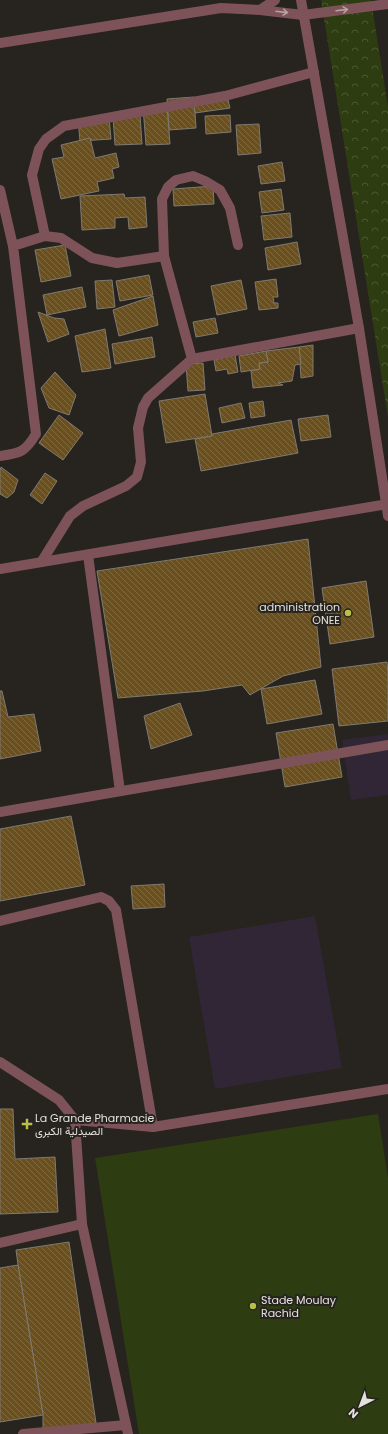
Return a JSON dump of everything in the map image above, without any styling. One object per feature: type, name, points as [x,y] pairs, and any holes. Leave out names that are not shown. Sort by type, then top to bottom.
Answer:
[{"type":"street","points":[[260,10],[275,0]]},
{"type":"street","points":[[301,0],[359,328],[388,516]]},
{"type":"street","points":[[0,43],[219,4],[304,15],[388,4]]},
{"type":"street","points":[[45,236],[32,175],[39,149],[46,139],[64,126],[225,96],[314,72]]},
{"type":"street","points":[[192,359],[164,256],[162,199],[168,187],[176,180],[192,176],[205,181],[220,190],[230,208],[238,245]]},
{"type":"street","points":[[0,190],[13,246],[36,434],[30,445],[18,454],[0,456]]},
{"type":"street","points":[[13,246],[45,236],[61,238],[92,258],[117,263],[164,256]]},
{"type":"street","points":[[42,561],[70,516],[83,506],[126,486],[137,477],[141,462],[138,428],[143,407],[148,398],[192,359],[359,328]]},
{"type":"street","points":[[0,569],[387,504]]},
{"type":"street","points":[[88,555],[120,791]]},
{"type":"street","points":[[0,812],[388,745]]},
{"type":"street","points":[[0,921],[101,897],[109,901],[116,910],[152,1127]]},
{"type":"street","points":[[0,1062],[58,1100],[75,1120],[82,1224],[127,1429],[23,1434]]},
{"type":"street","points":[[75,1120],[152,1127],[388,1089]]},
{"type":"street","points":[[0,1243],[82,1224]]},
{"type":"shaded area","points":[[388,734],[388,795],[351,800],[342,740]]},
{"type":"shaded area","points":[[315,916],[342,1068],[215,1089],[189,937]]},
{"type":"green space","points":[[321,0],[371,0],[388,107],[388,417]]},
{"type":"green space","name":"Stade Moulay Rachid","points":[[378,1114],[388,1178],[388,1434],[139,1434],[95,1158]]},
{"type":"building","points":[[194,97],[196,128],[169,130],[167,99]]},
{"type":"building","points":[[228,100],[230,108],[195,113],[194,104]]},
{"type":"building","points":[[167,106],[170,144],[146,145],[143,107]]},
{"type":"building","points":[[140,115],[142,144],[115,145],[113,117]]},
{"type":"building","points":[[230,115],[231,132],[206,134],[205,116]]},
{"type":"building","points":[[109,117],[111,139],[80,141],[78,119]]},
{"type":"building","points":[[259,124],[261,153],[238,155],[236,125]]},
{"type":"building","points":[[90,138],[95,158],[116,153],[119,167],[112,169],[114,178],[97,182],[99,191],[61,199],[52,159],[64,157],[61,145]]},
{"type":"building","points":[[282,162],[285,181],[261,184],[258,166]]},
{"type":"building","points":[[213,186],[214,204],[174,206],[173,189]]},
{"type":"building","points":[[281,189],[284,210],[262,213],[259,192]]},
{"type":"building","points":[[124,194],[125,198],[145,197],[147,227],[129,229],[128,217],[115,218],[115,228],[82,230],[80,196]]},
{"type":"building","points":[[290,213],[292,237],[264,240],[261,216]]},
{"type":"building","points":[[297,242],[301,264],[268,270],[265,248]]},
{"type":"building","points":[[65,245],[71,276],[41,282],[35,250]]},
{"type":"building","points":[[149,275],[153,295],[120,301],[116,281]]},
{"type":"building","points":[[276,279],[278,297],[273,297],[274,303],[278,303],[278,308],[259,310],[255,282]]},
{"type":"building","points":[[112,280],[115,307],[97,309],[95,281]]},
{"type":"building","points":[[241,280],[247,309],[217,315],[211,286]]},
{"type":"building","points":[[82,287],[86,307],[47,315],[43,295]]},
{"type":"building","points":[[153,296],[158,325],[119,336],[113,310]]},
{"type":"building","points":[[38,312],[54,318],[64,319],[69,334],[48,342]]},
{"type":"building","points":[[215,318],[218,333],[196,337],[193,322]]},
{"type":"building","points":[[105,329],[111,368],[82,372],[75,336]]},
{"type":"building","points":[[152,337],[155,357],[115,364],[112,344]]},
{"type":"building","points":[[313,345],[313,376],[301,378],[299,347]]},
{"type":"building","points":[[299,347],[301,364],[295,365],[292,381],[278,383],[283,385],[253,388],[251,371],[260,369],[259,363],[268,362],[266,351]]},
{"type":"building","points":[[266,351],[268,362],[259,363],[260,369],[241,372],[239,356]]},
{"type":"building","points":[[235,355],[238,372],[228,374],[227,369],[216,371],[214,360]]},
{"type":"building","points":[[203,363],[205,390],[188,391],[186,364]]},
{"type":"building","points":[[55,372],[76,395],[69,415],[49,408],[41,388]]},
{"type":"building","points":[[205,394],[212,436],[166,443],[159,401]]},
{"type":"building","points":[[263,401],[265,416],[251,418],[249,403]]},
{"type":"building","points":[[241,403],[245,418],[222,423],[219,408]]},
{"type":"building","points":[[59,415],[83,433],[63,460],[39,443]]},
{"type":"building","points":[[328,415],[331,437],[301,441],[298,419]]},
{"type":"building","points":[[291,420],[298,453],[201,471],[195,439],[212,436],[212,434]]},
{"type":"building","points":[[1,467],[18,480],[14,492],[7,498],[0,494]]},
{"type":"building","points":[[45,473],[57,481],[42,504],[30,495]]},
{"type":"building","points":[[308,539],[321,667],[283,676],[250,695],[242,685],[203,691],[118,698],[97,571]]},
{"type":"building","name":"administration ONEE","points":[[366,581],[374,637],[330,644],[322,588]]},
{"type":"building","points":[[387,662],[388,721],[339,726],[332,669]]},
{"type":"building","points":[[315,680],[322,714],[267,724],[261,689]]},
{"type":"building","points":[[0,691],[2,691],[8,717],[34,714],[41,751],[0,759]]},
{"type":"building","points":[[180,703],[192,735],[151,749],[144,716]]},
{"type":"building","points":[[333,724],[342,777],[285,787],[276,733]]},
{"type":"building","points":[[71,816],[85,885],[0,901],[0,829]]},
{"type":"building","points":[[164,884],[165,907],[133,909],[131,886]]},
{"type":"building","points":[[0,1109],[13,1109],[15,1159],[55,1157],[58,1212],[0,1214]]},
{"type":"building","points":[[69,1242],[96,1423],[43,1431],[43,1415],[16,1250]]},
{"type":"building","points":[[18,1265],[43,1415],[0,1422],[0,1268]]},
{"type":"place","name":"administration ONEE","points":[[348,613]]},
{"type":"place","name":"La Grande Pharmacie الصيدلية الكبرى","points":[[27,1124]]},
{"type":"place","name":"Stade Moulay Rachid","points":[[253,1306]]}]
